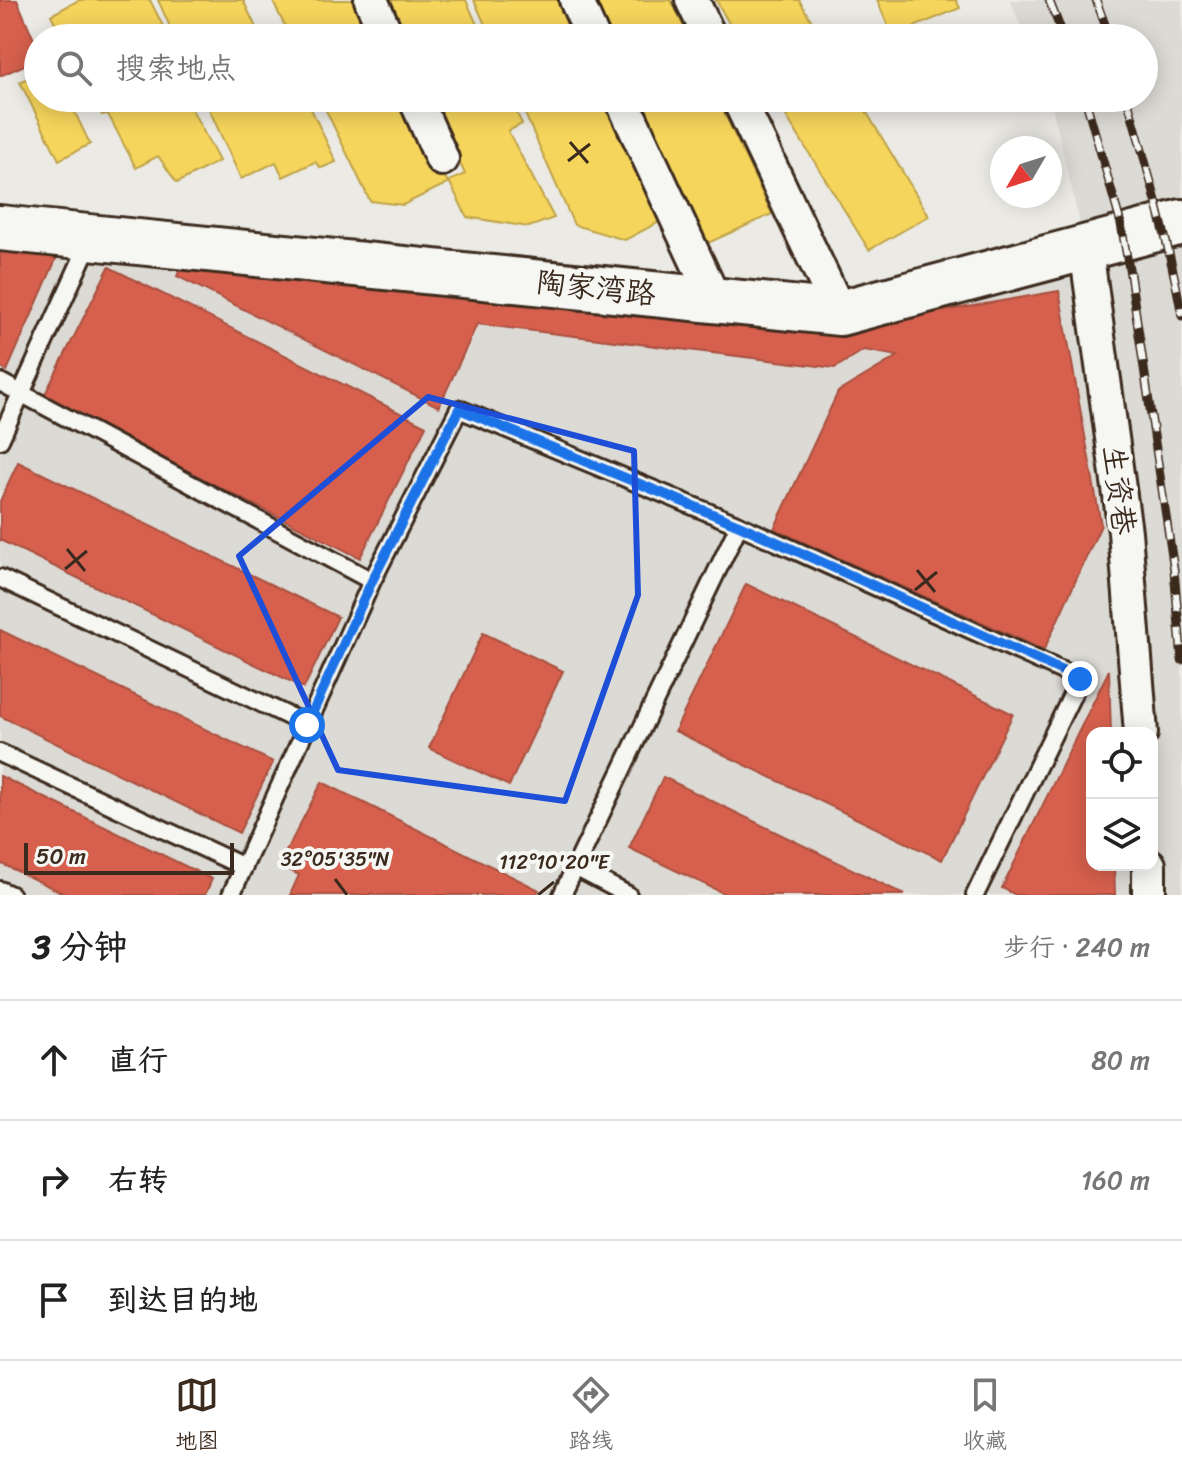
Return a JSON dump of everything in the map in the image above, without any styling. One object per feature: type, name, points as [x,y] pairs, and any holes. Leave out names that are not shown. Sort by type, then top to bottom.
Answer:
[{"type":"street","points":[[371,0],[382,24]]},
{"type":"street","points":[[576,0],[587,24]]},
{"type":"street","points":[[692,0],[703,24]]},
{"type":"street","points":[[421,112],[442,159]]},
{"type":"street","points":[[627,112],[715,301]]},
{"type":"street","points":[[745,112],[840,313]]},
{"type":"street","name":"陶家湾路","points":[[0,228],[840,313],[1182,222]]},
{"type":"street","name":"生资巷","points":[[1086,249],[1125,532],[1141,727]]},
{"type":"street","points":[[1149,871],[1149,895]]},
{"type":"lane","points":[[0,440],[92,237]]},
{"type":"lane","points":[[0,382],[372,581]]},
{"type":"lane","points":[[231,895],[372,581],[459,409],[739,525],[1080,679],[975,895]]},
{"type":"lane","points":[[562,895],[739,525]]},
{"type":"lane","points":[[0,578],[307,725]]},
{"type":"lane","points":[[0,753],[244,867]]},
{"type":"lane","points":[[575,867],[628,895]]},
{"type":"lane","points":[[0,890],[11,895]]},
{"type":"highlighted area","points":[[428,397],[634,451],[638,595],[565,801],[338,770],[239,556]]},
{"type":"shaded area","points":[[1010,0],[1182,0],[1182,895],[0,895],[0,228],[840,313],[1086,249],[1062,148],[1062,136],[1059,136],[1053,112],[1158,112],[1158,24],[1020,24]]},
{"type":"building: 住宅","points":[[79,0],[150,0],[162,24],[56,24],[51,15]]},
{"type":"building: 住宅","points":[[158,0],[243,0],[254,24],[169,24]]},
{"type":"building: 住宅","points":[[272,0],[363,0],[369,24],[284,24]]},
{"type":"building: 住宅","points":[[383,0],[466,0],[477,24],[394,24]]},
{"type":"building: 住宅","points":[[474,0],[562,0],[573,24],[485,24]]},
{"type":"building: 住宅","points":[[594,0],[671,0],[682,24],[605,24]]},
{"type":"building: 住宅","points":[[716,0],[799,0],[814,24],[729,24]]},
{"type":"building: 住宅","points":[[877,0],[956,0],[960,8],[921,24],[887,24]]},
{"type":"building: 住宅","points":[[35,112],[75,112],[90,144],[59,160]]},
{"type":"building: 住宅","points":[[101,112],[193,112],[219,161],[177,183],[158,156],[136,168],[108,114],[102,115]]},
{"type":"building: 住宅","points":[[210,112],[313,112],[336,162],[321,168],[315,162],[283,177],[276,162],[241,179]]},
{"type":"building: 住宅","points":[[327,112],[415,112],[448,183],[403,205],[370,201]]},
{"type":"building: 住宅","points":[[436,112],[516,112],[522,124],[508,131],[554,218],[529,227],[467,217],[449,181],[465,174]]},
{"type":"building: 住宅","points":[[524,112],[613,112],[663,220],[625,240],[574,225]]},
{"type":"building: 住宅","points":[[647,112],[724,112],[772,214],[708,243]]},
{"type":"building: 住宅","points":[[784,112],[866,112],[929,216],[869,250]]},
{"type":"building: 商业","points":[[0,0],[17,0],[27,24],[24,24],[24,65],[0,76]]},
{"type":"building: 商业","points":[[0,243],[60,250],[7,371],[0,367]]},
{"type":"building: 商业","points":[[187,256],[841,329],[1059,291],[1101,525],[1044,650],[774,529],[838,392],[898,356],[864,350],[835,368],[477,324],[439,407],[177,276]]},
{"type":"building: 商业","points":[[109,267],[426,426],[360,558],[43,398]]},
{"type":"building: 商业","points":[[18,462],[338,617],[304,688],[0,540],[0,501]]},
{"type":"building: 商业","points":[[746,584],[1013,714],[942,860],[675,731]]},
{"type":"building: 商业","points":[[0,630],[273,762],[239,833],[0,716]]},
{"type":"building: 商业","points":[[483,633],[563,671],[509,786],[429,748]]},
{"type":"building: 商业","points":[[1109,670],[1111,727],[1086,727],[1086,871],[1114,871],[1115,895],[1016,895],[1002,888]]},
{"type":"building: 商业","points":[[0,776],[212,879],[205,895],[67,895],[0,863]]},
{"type":"building: 商业","points":[[663,777],[905,895],[727,895],[629,848]]},
{"type":"building: 商业","points":[[322,782],[539,890],[536,895],[290,895],[299,875],[279,865]]},
{"type":"railway","points":[[1049,0],[1058,24]]},
{"type":"railway","points":[[1096,0],[1105,24]]},
{"type":"railway","points":[[1089,112],[1121,224],[1130,274],[1174,570],[1182,660]]},
{"type":"railway","points":[[1131,112],[1164,234],[1182,316]]},
{"type":"route","points":[[307,725],[372,581],[459,409],[739,525],[1080,679]]}]
